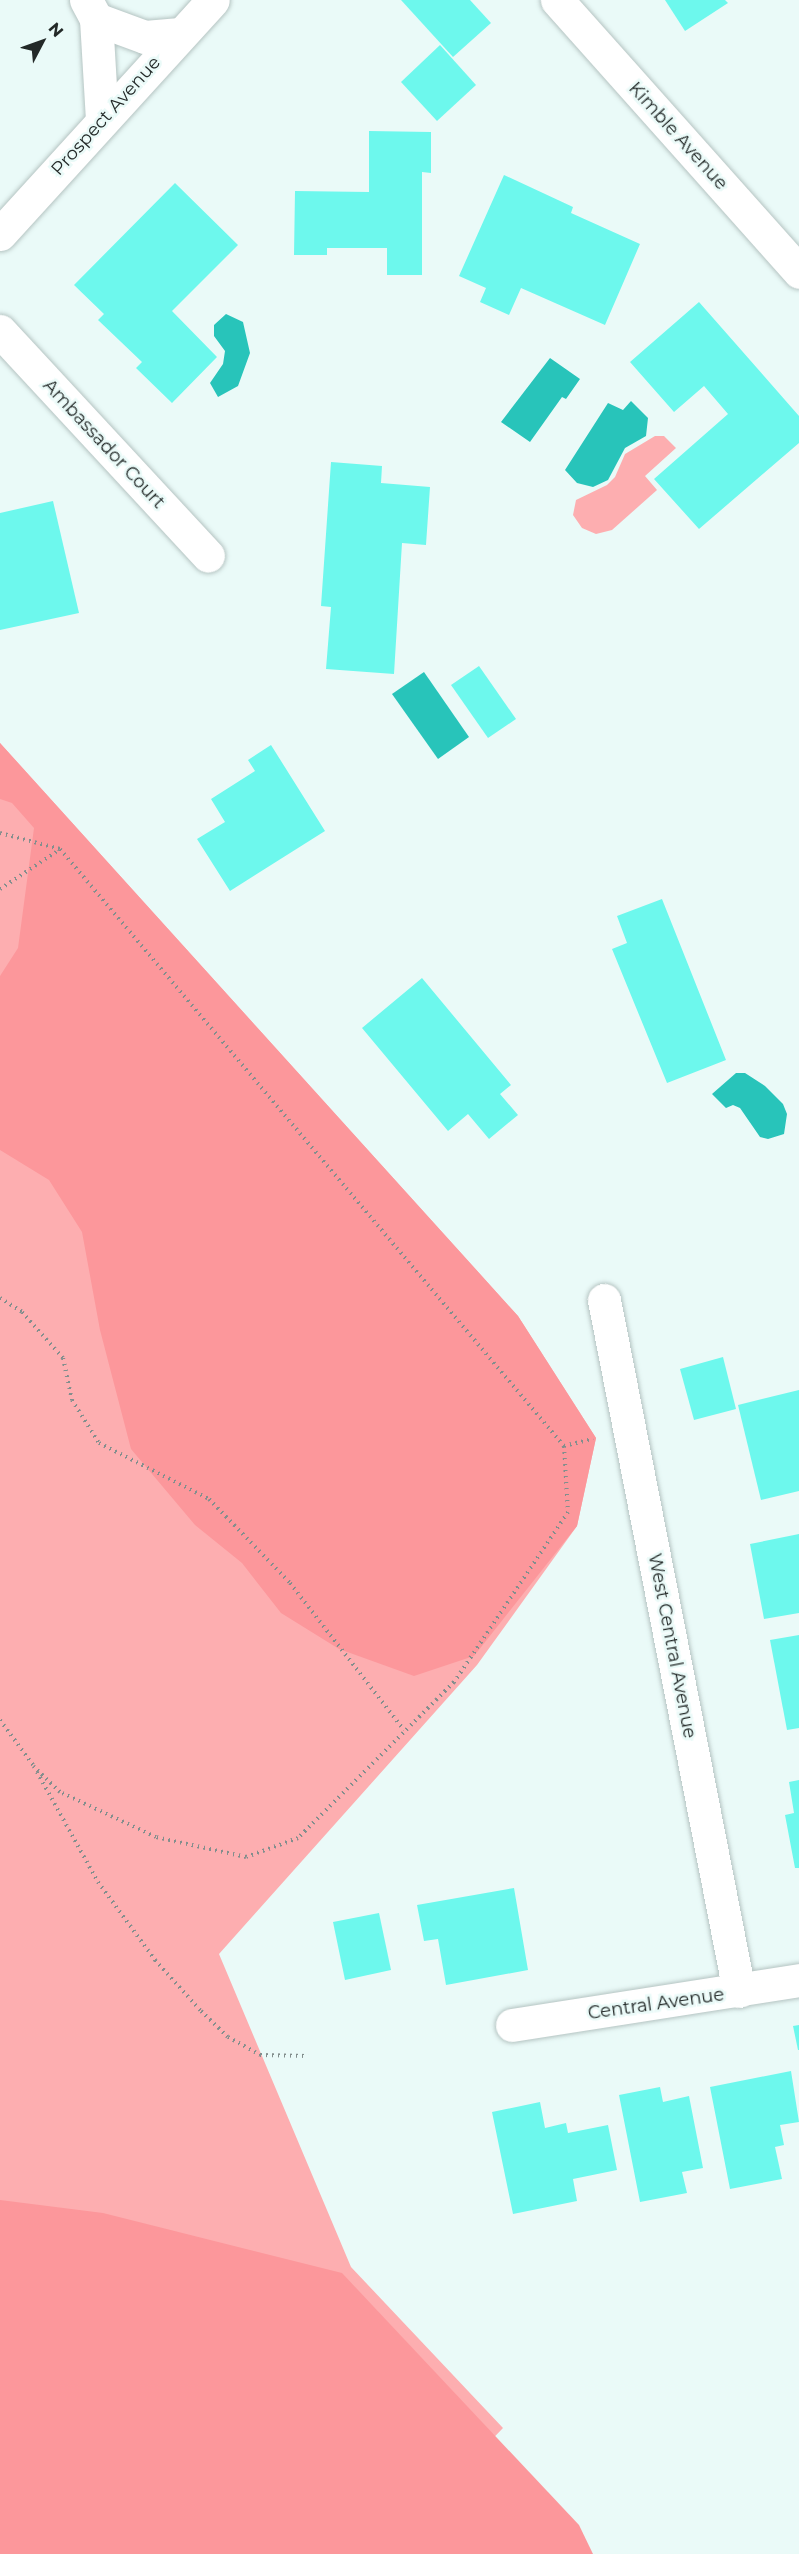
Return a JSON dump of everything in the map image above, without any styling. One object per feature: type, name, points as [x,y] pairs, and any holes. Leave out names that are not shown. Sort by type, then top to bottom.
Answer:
[{"type":"street","name":"Prospect Avenue","points":[[0,234],[213,0]]},
{"type":"street","name":"Kimble Avenue","points":[[557,0],[799,272]]},
{"type":"street","points":[[91,9],[145,38],[180,34]]},
{"type":"street","points":[[91,9],[102,121]]},
{"type":"street","name":"Ambassador Court","points":[[0,331],[208,556]]},
{"type":"street","name":"West Central Avenue","points":[[604,1300],[739,1991]]},
{"type":"street","name":"Central Avenue","points":[[512,2025],[799,1980]]},
{"type":"path","points":[[0,833],[60,849],[564,1446],[568,1512],[454,1682],[298,1838],[246,1857],[156,1837],[60,1792],[33,1766]]},
{"type":"path","points":[[0,889],[60,849]]},
{"type":"path","points":[[0,1298],[22,1312],[63,1358],[72,1400],[99,1443],[209,1499],[290,1583],[404,1730]]},
{"type":"path","points":[[0,1720],[33,1766],[76,1836],[98,1882],[155,1960],[201,2012],[228,2037],[260,2055],[308,2056]]},
{"type":"shaded area","points":[[655,436],[664,436],[676,448],[645,476],[657,490],[612,530],[596,534],[582,528],[573,515],[576,500],[607,485],[615,477],[625,454]]},
{"type":"shaded area","points":[[0,743],[518,1316],[596,1438],[577,1526],[477,1665],[219,1954],[351,2267],[503,2428],[381,2554],[0,2554]]},
{"type":"shaded area","points":[[0,743],[518,1316],[596,1438],[577,1526],[474,1656],[414,1676],[339,1649],[281,1613],[242,1563],[195,1525],[131,1449],[100,1330],[82,1232],[49,1180],[0,1150],[0,976],[18,948],[34,828],[12,803],[0,799]]},
{"type":"shaded area","points":[[0,2200],[103,2213],[342,2273],[579,2525],[593,2554],[0,2554]]},
{"type":"water","points":[[226,314],[243,322],[250,353],[238,386],[218,397],[210,383],[223,364],[225,351],[214,336],[214,325]]},
{"type":"water","points":[[550,358],[580,379],[566,399],[562,397],[530,442],[501,422]]},
{"type":"water","points":[[631,401],[648,418],[646,436],[625,448],[608,480],[593,487],[577,483],[565,470],[608,403],[623,410]]},
{"type":"water","points":[[424,672],[469,737],[438,759],[392,694]]},
{"type":"water","points":[[736,1073],[745,1073],[765,1086],[783,1104],[787,1114],[784,1134],[768,1139],[760,1137],[740,1108],[733,1105],[726,1108],[712,1094]]},
{"type":"building","points":[[401,0],[470,0],[491,23],[453,57]]},
{"type":"building","points":[[665,0],[725,0],[728,3],[685,31]]},
{"type":"building","points":[[440,45],[476,85],[437,121],[401,82]]},
{"type":"building","points":[[369,131],[431,132],[431,173],[422,172],[422,275],[387,275],[387,248],[327,248],[327,255],[294,255],[295,191],[369,192]]},
{"type":"building","points":[[504,175],[573,207],[571,213],[640,244],[605,325],[521,288],[509,315],[480,302],[486,288],[459,276]]},
{"type":"building","points":[[175,183],[238,245],[172,311],[217,357],[172,403],[136,368],[142,362],[98,320],[104,314],[74,285]]},
{"type":"building","points":[[699,302],[799,416],[799,443],[699,529],[654,479],[728,414],[704,386],[674,412],[630,362]]},
{"type":"building","points":[[331,462],[382,466],[381,483],[430,487],[426,545],[402,543],[394,674],[326,669],[331,607],[321,606]]},
{"type":"building","points":[[53,501],[79,613],[0,630],[0,513]]},
{"type":"building","points":[[479,666],[516,719],[488,738],[451,685]]},
{"type":"building","points":[[271,745],[325,831],[230,891],[197,839],[225,822],[211,799],[255,771],[248,760]]},
{"type":"building","points":[[662,899],[726,1060],[667,1083],[612,949],[627,943],[617,916]]},
{"type":"building","points":[[422,978],[511,1085],[500,1094],[518,1115],[489,1139],[468,1114],[448,1131],[362,1028]]},
{"type":"building","points":[[723,1357],[736,1409],[694,1420],[680,1369]]},
{"type":"building","points":[[799,1390],[799,1491],[761,1500],[738,1405]]},
{"type":"building","points":[[799,1534],[799,1613],[764,1619],[750,1544]]},
{"type":"building","points":[[799,1635],[799,1728],[787,1730],[770,1640]]},
{"type":"building","points":[[799,1780],[799,1868],[795,1868],[785,1815],[794,1813],[789,1782]]},
{"type":"building","points":[[514,1888],[528,1970],[446,1985],[438,1939],[424,1941],[417,1905]]},
{"type":"building","points":[[379,1913],[391,1970],[345,1980],[333,1922]]},
{"type":"building","points":[[799,2025],[799,2050],[798,2050],[793,2026]]},
{"type":"building","points":[[791,2071],[799,2122],[780,2125],[784,2145],[775,2147],[782,2179],[730,2189],[710,2087]]},
{"type":"building","points":[[660,2087],[663,2102],[689,2096],[703,2168],[682,2172],[687,2193],[640,2202],[619,2095]]},
{"type":"building","points":[[540,2102],[545,2128],[566,2123],[568,2133],[608,2125],[617,2170],[573,2179],[577,2201],[513,2214],[492,2112]]}]
